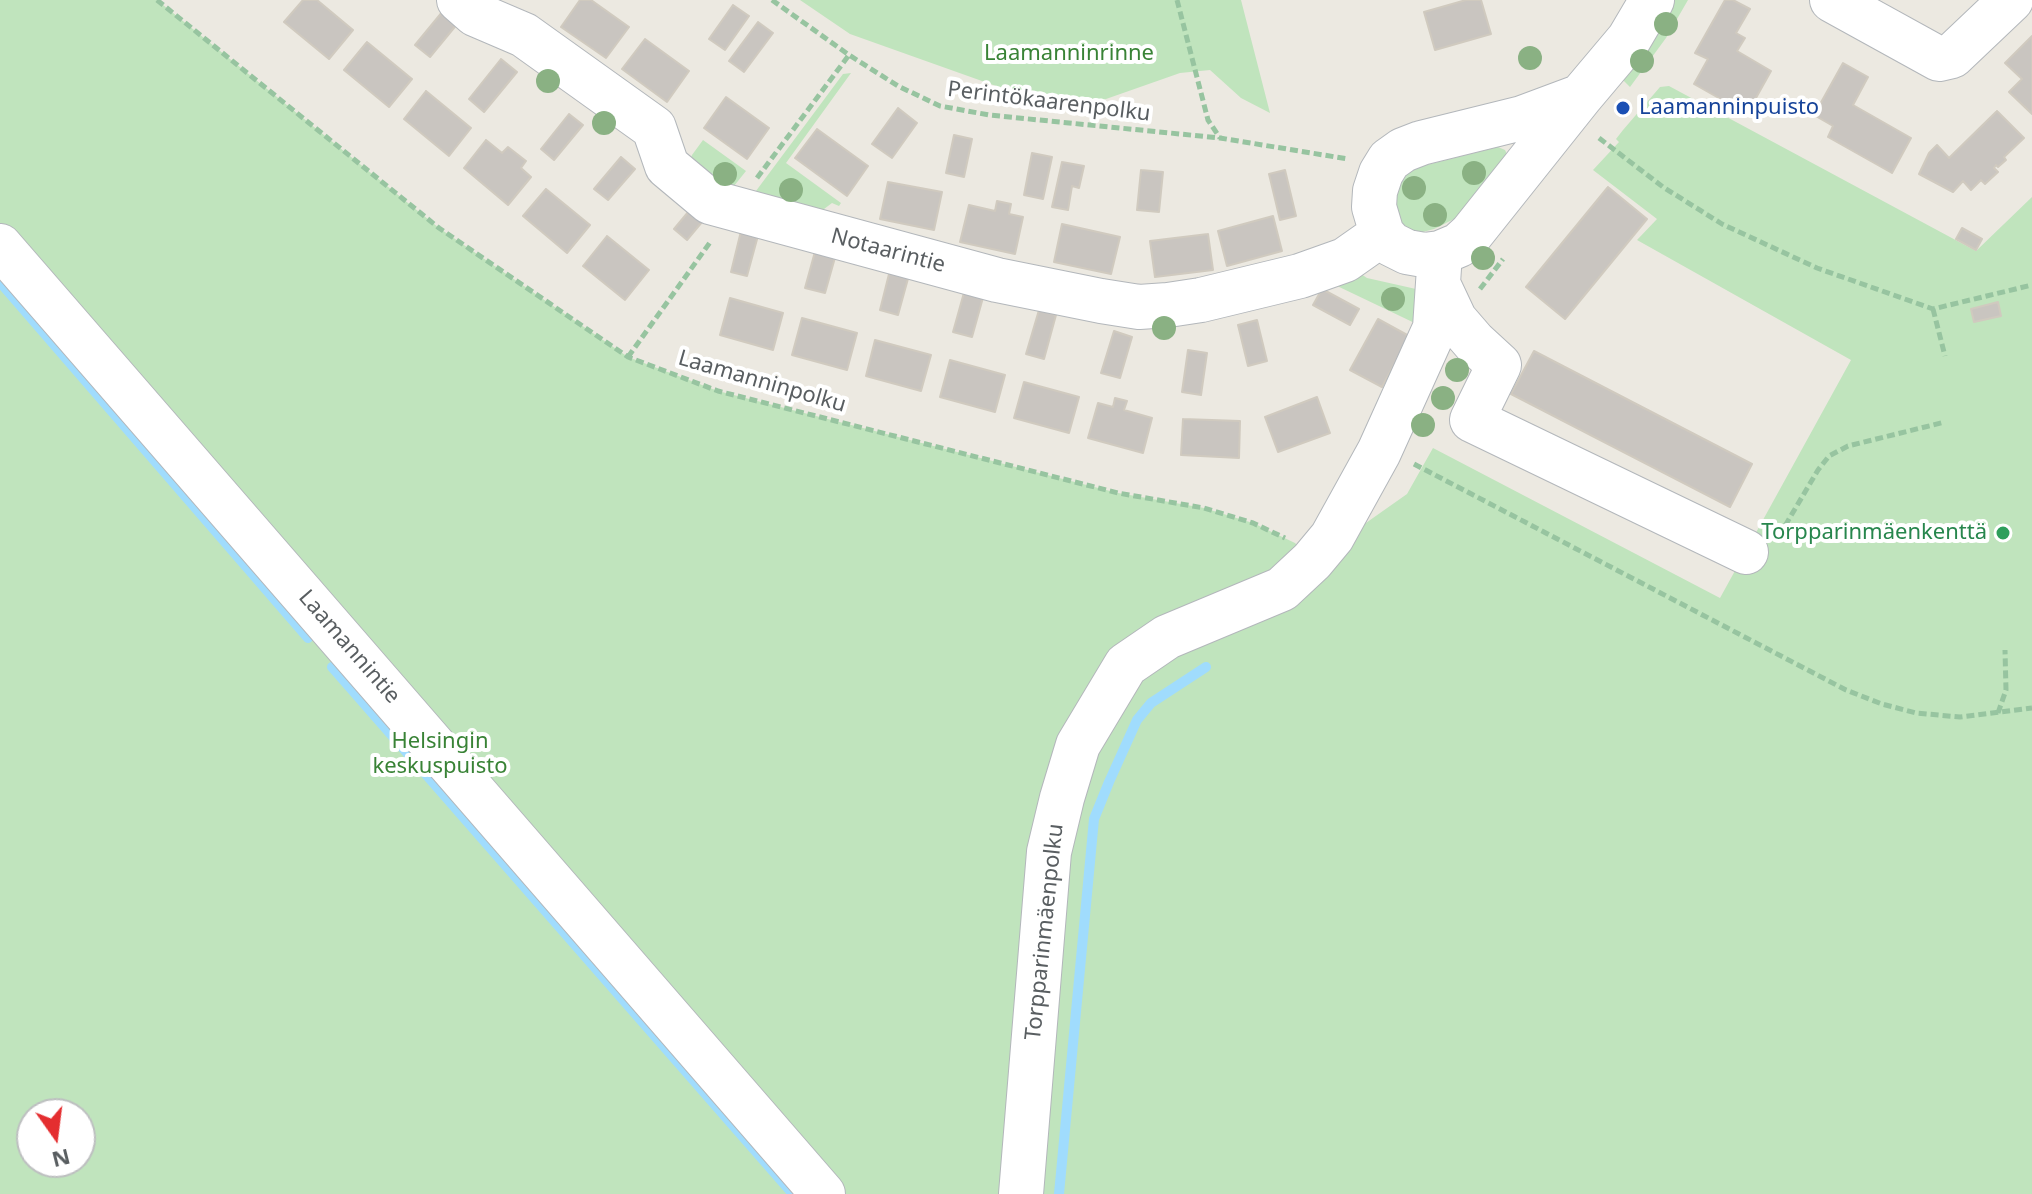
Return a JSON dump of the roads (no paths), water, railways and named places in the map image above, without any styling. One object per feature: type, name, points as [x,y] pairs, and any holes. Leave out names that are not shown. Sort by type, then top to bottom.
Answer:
[{"type":"street","name":"Notaarintie","points":[[459,0],[475,14],[524,35],[654,128],[667,166],[710,202],[997,280],[1139,307],[1168,305],[1300,276],[1345,260],[1382,234]]},
{"type":"street","points":[[1440,270],[1629,39],[1652,0]]},
{"type":"street","points":[[1832,0],[1939,59],[1952,56],[2011,0]]},
{"type":"street","points":[[1581,96],[1522,118],[1403,150],[1389,160],[1375,191],[1374,207],[1382,234],[1391,244],[1407,252],[1424,255],[1440,270],[1455,320],[1499,365],[1472,420],[1746,552]]},
{"type":"street","name":"Laamannintie","points":[[0,246],[823,1194]]},
{"type":"street","name":"Torpparinmäenpolku","points":[[1021,1194],[1049,852],[1078,745],[1126,665],[1167,637],[1282,589],[1332,537],[1379,452],[1435,328],[1440,270]]},
{"type":"waterway","points":[[0,282],[308,638]]},
{"type":"waterway","points":[[332,667],[793,1194]]},
{"type":"waterway","points":[[1059,1194],[1094,819],[1137,720],[1151,703],[1206,667]]},
{"type":"place","name":"Laamanninpuisto","points":[[1623,108]]},
{"type":"place","name":"Torpparinmäenkenttä","points":[[2003,533]]},
{"type":"park label","name":"Laamanninrinne","points":[[1069,54]]},
{"type":"park label","name":"Helsingin keskuspuisto","points":[[440,754]]}]
